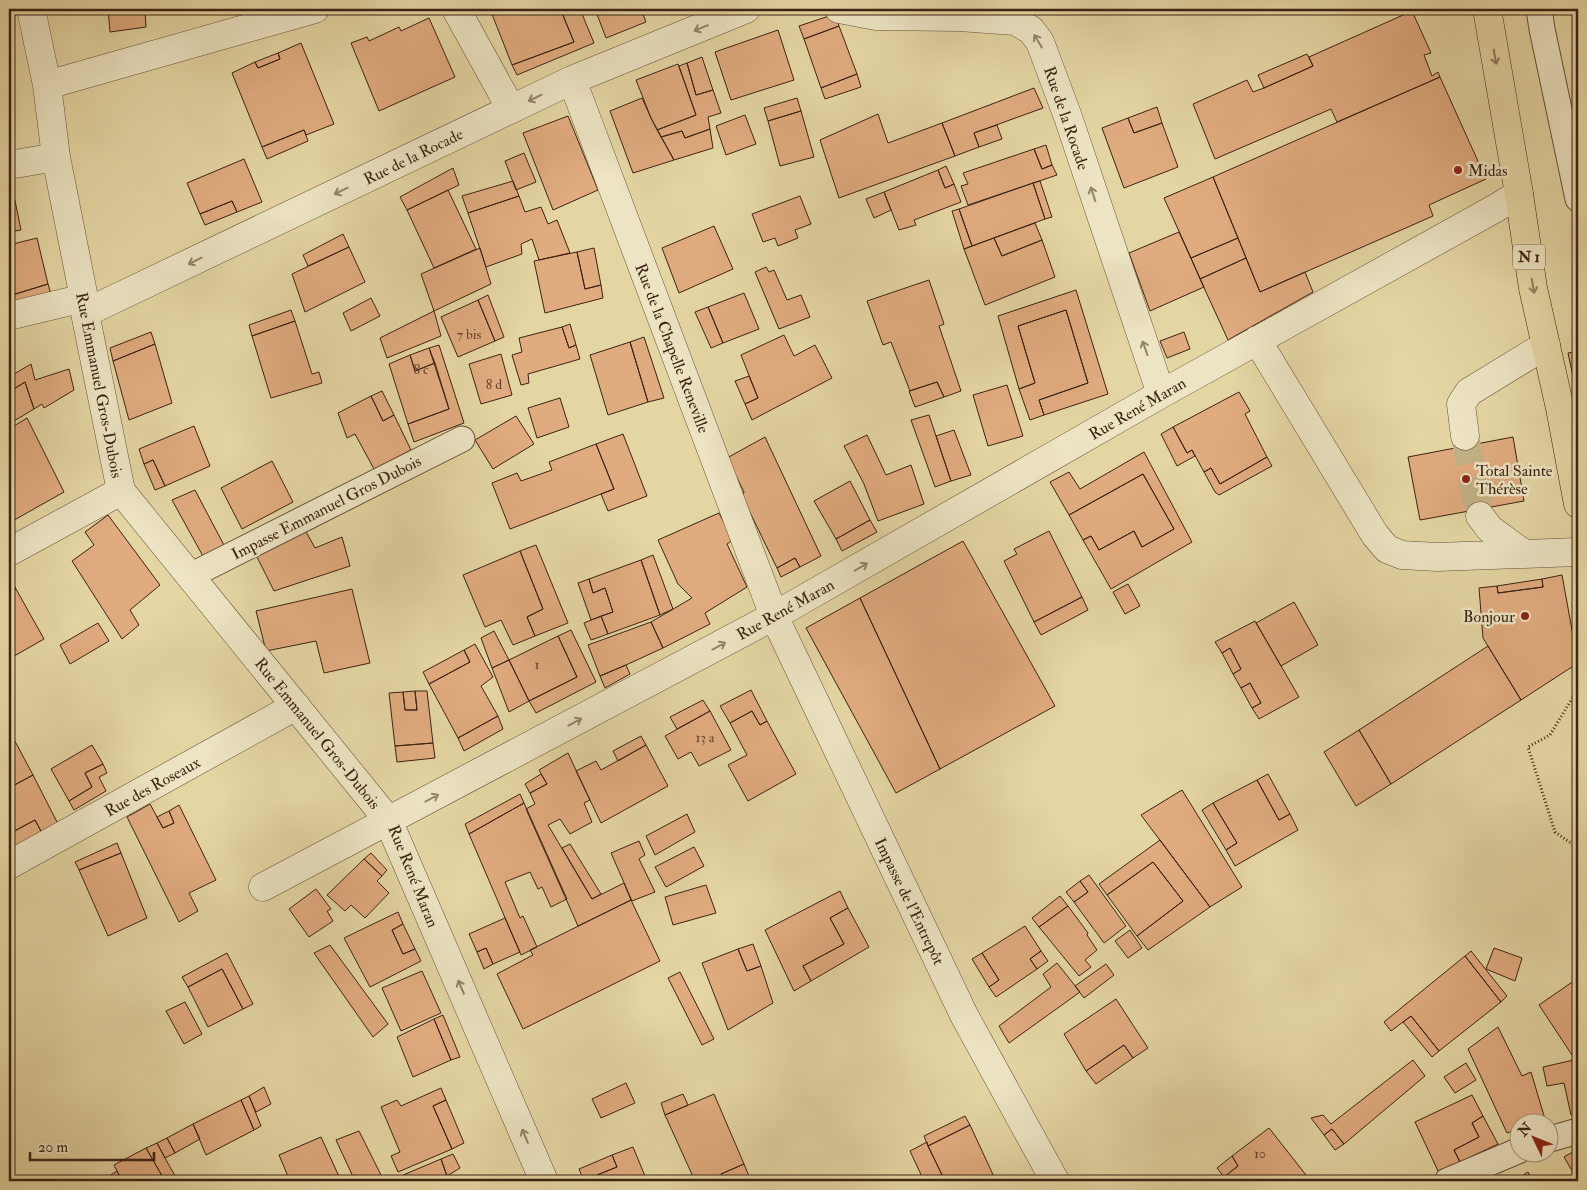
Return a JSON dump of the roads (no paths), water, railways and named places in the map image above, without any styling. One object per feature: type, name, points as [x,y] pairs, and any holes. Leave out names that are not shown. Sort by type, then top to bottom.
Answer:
[{"type":"main road","name":"N 1","points":[[1487,9],[1533,288],[1578,504]]},
{"type":"street","name":"Rue Emmanuel Gros-Dubois","points":[[31,9],[47,85],[56,158],[120,491],[388,820]]},
{"type":"street","points":[[47,85],[315,9]]},
{"type":"street","points":[[456,9],[511,110]]},
{"type":"street","name":"Rue de la Rocade","points":[[9,316],[84,305],[511,110],[572,80],[746,9]]},
{"type":"street","name":"Rue de la Rocade","points":[[839,9],[876,16],[959,17],[1015,21],[1030,30],[1040,42],[1068,117],[1161,394]]},
{"type":"street","name":"Rue de la Chapelle Reneville","points":[[572,80],[774,616]]},
{"type":"street","points":[[9,165],[56,158]]},
{"type":"street","name":"Rue René Maran","points":[[544,1181],[388,820],[774,616],[1161,394],[1519,194]]},
{"type":"street","points":[[1258,340],[1375,535],[1387,549],[1402,555],[1437,557],[1578,552]]},
{"type":"street","points":[[1466,436],[1461,404],[1468,392],[1546,345]]},
{"type":"street","points":[[9,552],[120,491]]},
{"type":"street","points":[[1480,516],[1490,529],[1524,554]]},
{"type":"street","name":"Impasse de l'Entrepôt","points":[[774,616],[964,1015],[1055,1181]]},
{"type":"street","name":"Rue des Roseaux","points":[[9,865],[296,706]]},
{"type":"street","points":[[263,887],[388,820]]},
{"type":"lane","points":[[1539,9],[1578,199]]},
{"type":"lane","name":"Impasse Emmanuel Gros Dubois","points":[[190,576],[462,439]]},
{"type":"lane","points":[[1560,1136],[1578,1131]]},
{"type":"lane","points":[[1447,1181],[1510,1154]]},
{"type":"tunnel","points":[[1465,436],[1480,516]]},
{"type":"place","name":"Midas","points":[[1458,170]]},
{"type":"place","name":"Total Sainte Thérèse","points":[[1466,479]]},
{"type":"place","name":"Bonjour","points":[[1525,616]]}]
